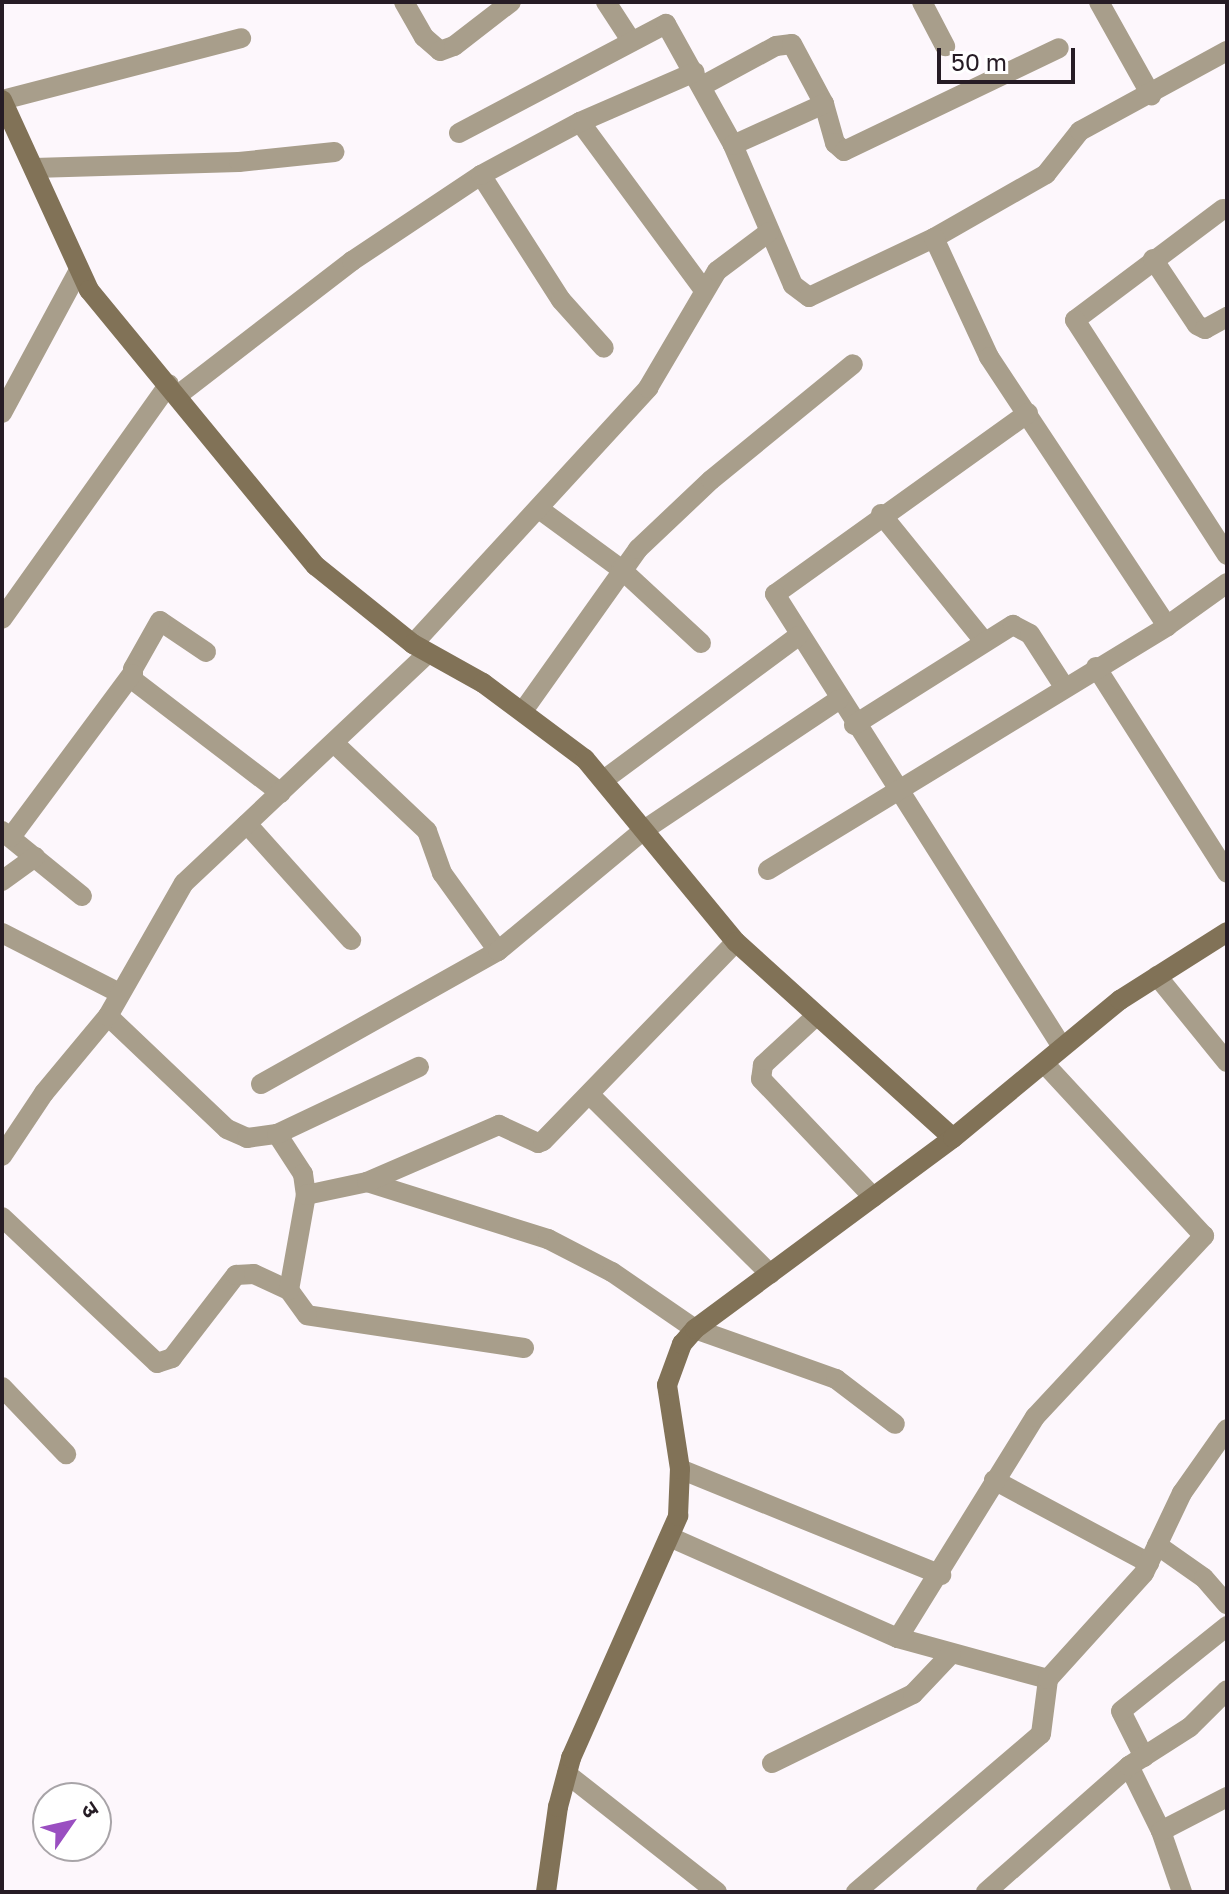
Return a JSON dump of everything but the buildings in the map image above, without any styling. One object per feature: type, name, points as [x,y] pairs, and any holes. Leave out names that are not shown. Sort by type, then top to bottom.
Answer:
[{"type":"street","points":[[404,2],[424,37],[440,51],[454,46],[511,2]]},
{"type":"street","points":[[606,2],[630,39]]},
{"type":"street","points":[[922,2],[945,46]]},
{"type":"street","points":[[1099,2],[1151,95]]},
{"type":"street","points":[[459,133],[630,39],[666,24],[733,145],[793,285],[809,297],[934,238],[1046,174],[1080,131],[1227,51]]},
{"type":"street","points":[[241,38],[2,100],[78,272],[316,566],[420,649],[523,711],[605,779],[736,942],[815,1017],[953,1138]]},
{"type":"street","points":[[2,619],[174,389],[352,261],[481,175],[580,122],[699,79],[785,42],[799,51],[824,104],[835,143],[844,151],[1059,48]]},
{"type":"street","points":[[733,145],[824,104]]},
{"type":"street","points":[[580,122],[703,289]]},
{"type":"street","points":[[34,168],[224,163],[334,152]]},
{"type":"street","points":[[481,175],[555,291],[604,348]]},
{"type":"street","points":[[1223,209],[1076,314],[1076,326],[1227,555]]},
{"type":"street","points":[[5,1143],[108,1016],[184,883],[334,743],[420,649],[539,509],[648,388],[703,289],[732,257],[769,232]]},
{"type":"street","points":[[934,238],[975,333],[1167,626]]},
{"type":"street","points":[[1153,259],[1197,325],[1205,329],[1227,317]]},
{"type":"street","points":[[2,413],[78,272]]},
{"type":"street","points":[[523,711],[621,569],[711,480],[853,364]]},
{"type":"street","points":[[1028,413],[881,514],[775,594],[838,700],[898,788],[1062,1047]]},
{"type":"street","points":[[539,509],[621,569],[701,643]]},
{"type":"street","points":[[881,514],[984,641]]},
{"type":"street","points":[[768,870],[1063,685],[1167,626],[1227,583]]},
{"type":"street","points":[[82,896],[6,834],[132,674],[160,621],[206,652]]},
{"type":"street","points":[[854,725],[1013,625],[1023,627],[1063,685]]},
{"type":"street","points":[[605,779],[798,636]]},
{"type":"street","points":[[1096,667],[1227,873]]},
{"type":"street","points":[[132,674],[138,686],[281,793]]},
{"type":"street","points":[[261,1084],[498,951],[644,830],[838,700]]},
{"type":"street","points":[[334,743],[432,837],[442,873],[498,951]]},
{"type":"street","points":[[247,824],[351,940]]},
{"type":"street","points":[[2,881],[35,857]]},
{"type":"street","points":[[2,933],[119,993]]},
{"type":"street","points":[[546,1892],[567,1774],[590,1708],[672,1538],[680,1469],[667,1385],[682,1344],[695,1329],[953,1138],[1062,1047],[1157,976],[1226,935]]},
{"type":"street","points":[[306,1195],[367,1182],[499,1125],[538,1143],[590,1095],[736,942]]},
{"type":"street","points":[[1157,976],[1227,1062]]},
{"type":"street","points":[[108,1016],[227,1129],[247,1138],[277,1134],[419,1067]]},
{"type":"street","points":[[815,1017],[763,1065],[761,1079],[873,1197]]},
{"type":"street","points":[[898,1638],[941,1575],[994,1480],[1035,1417],[1204,1236],[1045,1064]]},
{"type":"street","points":[[590,1095],[770,1274]]},
{"type":"street","points":[[277,1134],[303,1174],[306,1195],[295,1240],[289,1290]]},
{"type":"street","points":[[367,1182],[548,1239],[612,1272],[695,1329],[813,1367],[895,1424]]},
{"type":"street","points":[[2,1217],[157,1363],[172,1358],[236,1275],[254,1274],[289,1290],[307,1315],[524,1348]]},
{"type":"street","points":[[2,1387],[66,1454]]},
{"type":"street","points":[[856,1892],[1033,1744],[1045,1719],[1048,1679],[1153,1554],[1182,1493],[1227,1429]]},
{"type":"street","points":[[680,1469],[941,1575]]},
{"type":"street","points":[[994,1480],[1204,1578],[1227,1604]]},
{"type":"street","points":[[672,1538],[898,1638],[1048,1679]]},
{"type":"street","points":[[1182,1892],[1121,1711],[1227,1626]]},
{"type":"street","points":[[772,1763],[913,1694],[951,1654]]},
{"type":"street","points":[[986,1892],[1136,1762],[1190,1727],[1227,1690]]},
{"type":"street","points":[[567,1774],[717,1892]]},
{"type":"street","points":[[1161,1831],[1227,1797]]}]
